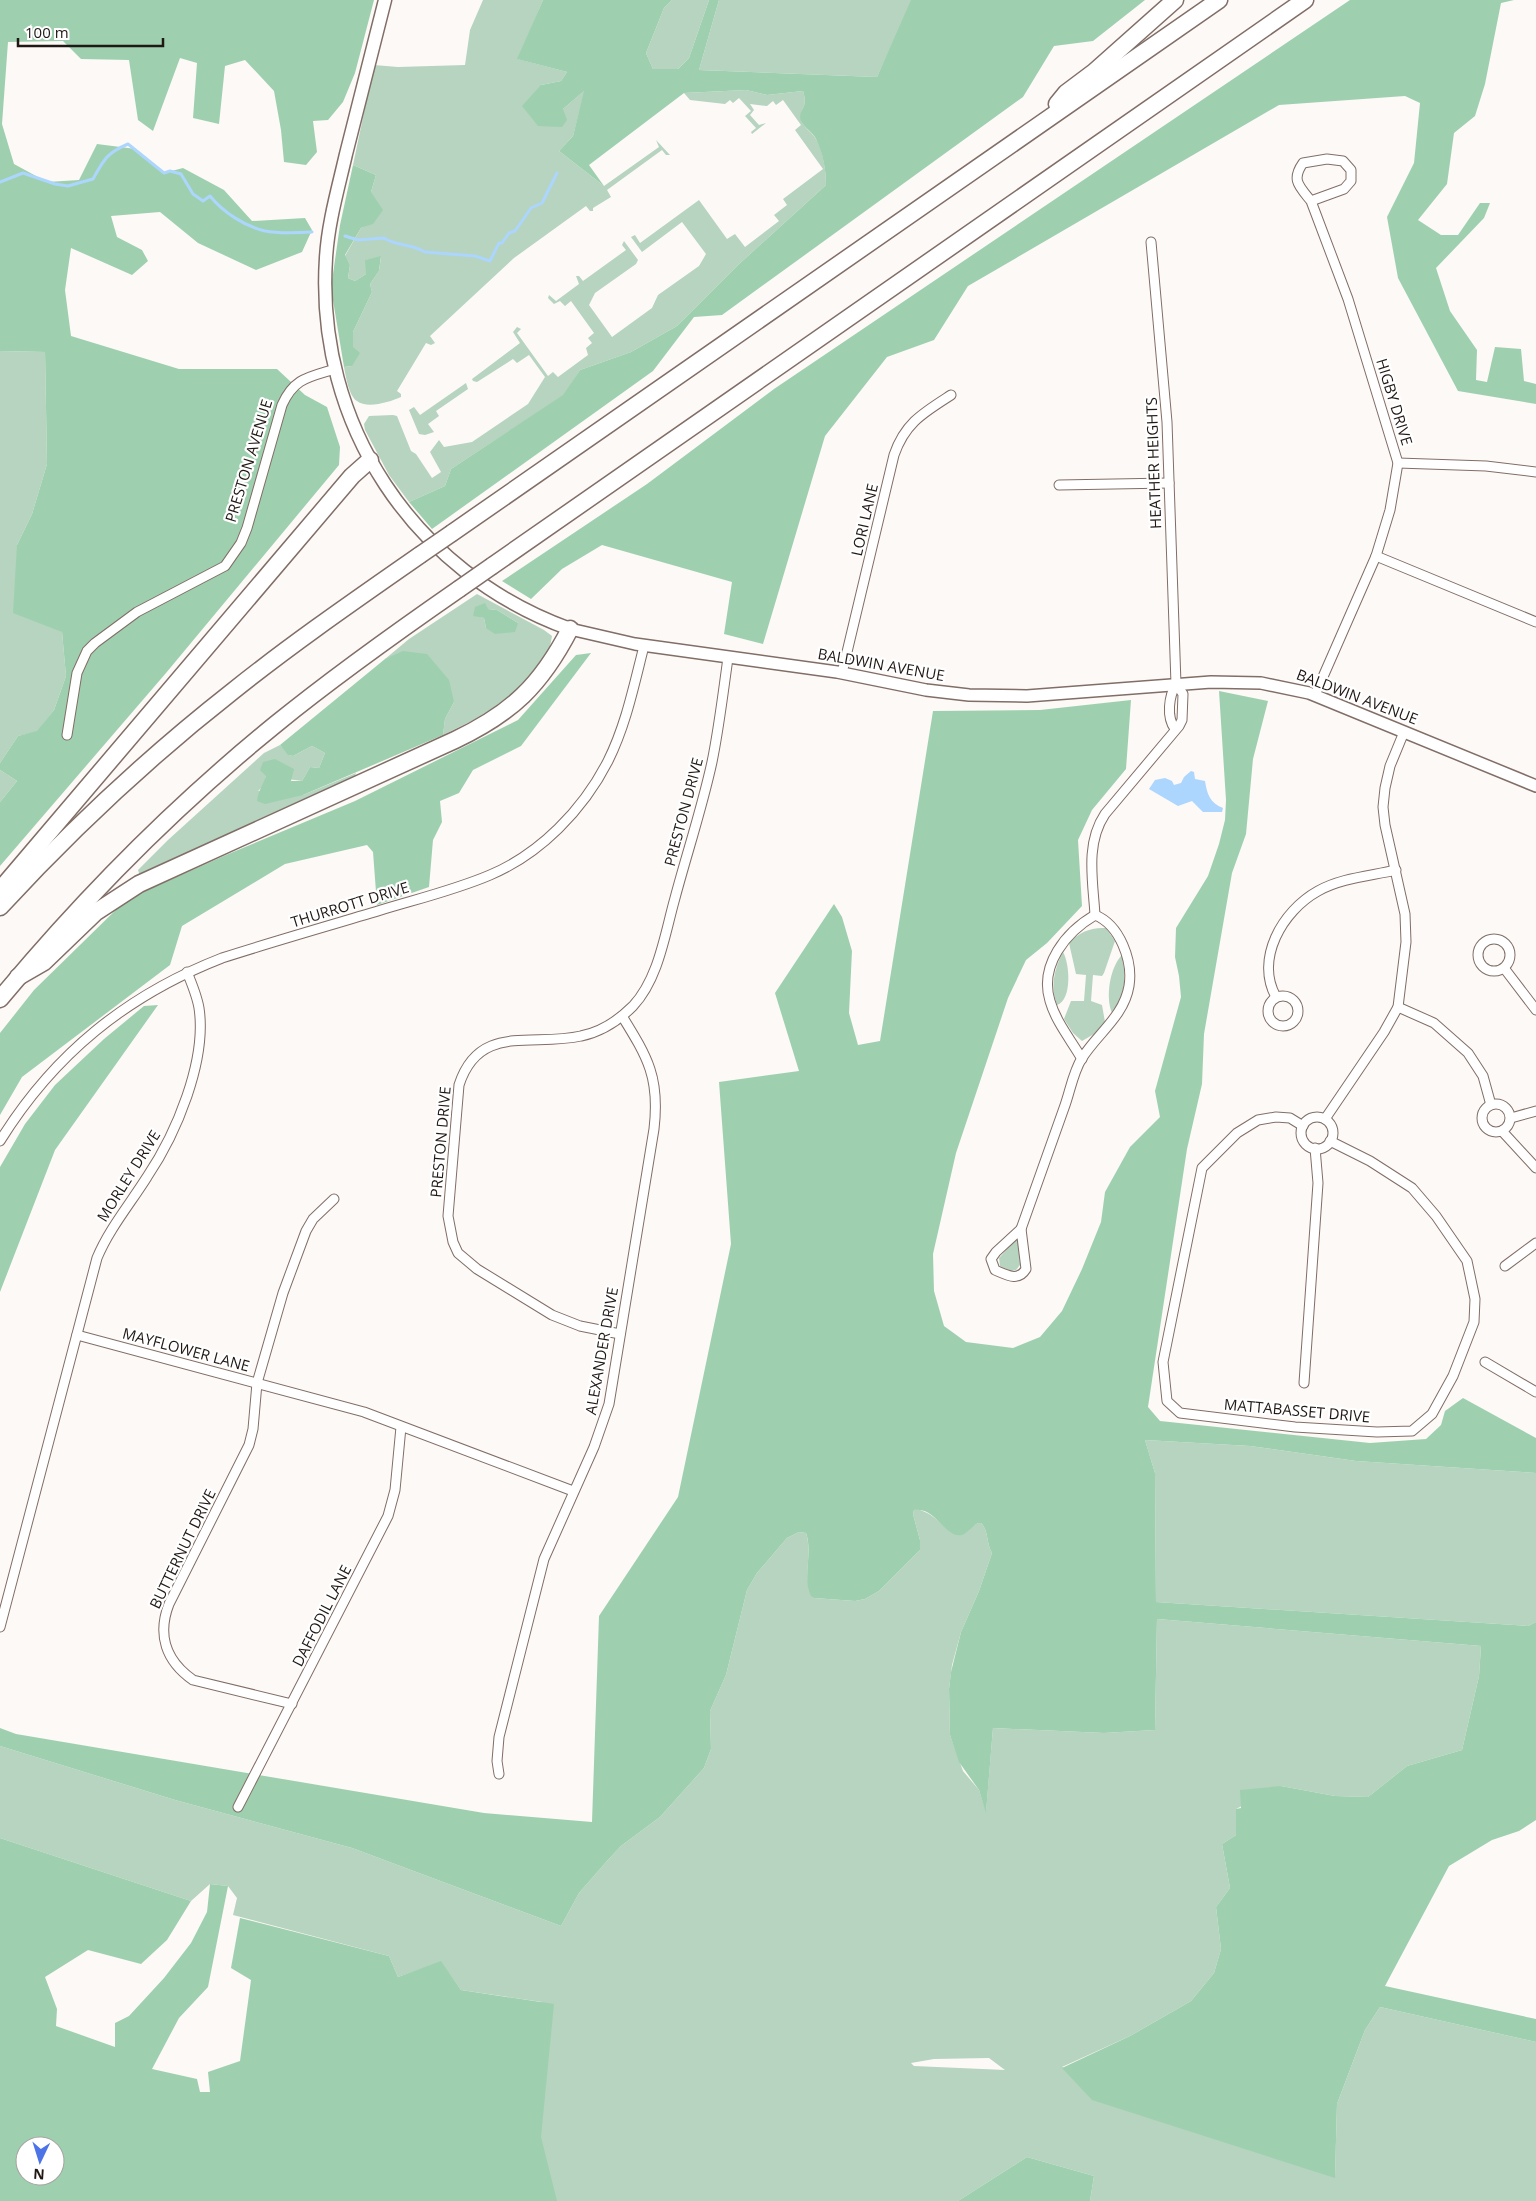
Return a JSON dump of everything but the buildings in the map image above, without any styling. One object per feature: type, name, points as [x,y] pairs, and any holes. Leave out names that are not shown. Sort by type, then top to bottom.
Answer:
[{"type":"highway","points":[[1048,119],[1066,92],[1094,72],[1175,0]]},
{"type":"highway","points":[[0,907],[99,806],[207,712],[294,644],[1219,0]]},
{"type":"highway","points":[[0,999],[104,883],[217,774],[343,672],[459,588],[1305,0]]},
{"type":"highway","points":[[0,890],[352,476],[370,460]]},
{"type":"highway","points":[[18,977],[44,962],[96,912],[139,884],[455,740],[494,719],[516,703],[534,685],[553,659],[570,629]]},
{"type":"main road","points":[[335,369],[326,301],[328,237],[385,0]]},
{"type":"main road","name":"BALDWIN AVENUE","points":[[335,369],[351,420],[370,460],[406,515],[436,547],[488,589],[515,605],[570,629]]},
{"type":"street","name":"HIGBY DRIVE","points":[[1310,201],[1344,189],[1351,181],[1351,170],[1343,161],[1327,159],[1303,163],[1297,172],[1297,183],[1310,201],[1348,299],[1398,463],[1390,510],[1376,556],[1315,695]]},
{"type":"street","name":"HEATHER HEIGHTS","points":[[1151,242],[1165,383],[1176,684]]},
{"type":"street","name":"PRESTON AVENUE","points":[[67,735],[77,673],[87,651],[137,612],[225,566],[241,543],[247,528],[282,405],[288,392],[297,382],[335,369]]},
{"type":"street","name":"LORI LANE","points":[[842,673],[894,455],[900,440],[920,416],[951,395]]},
{"type":"street","points":[[1398,463],[1486,466],[1536,472]]},
{"type":"street","points":[[1059,486],[1169,483]]},
{"type":"street","points":[[1376,556],[1536,622]]},
{"type":"street","name":"BALDWIN AVENUE","points":[[570,629],[644,646],[842,673],[937,692],[999,696],[1045,695],[1176,684],[1248,682],[1280,686],[1315,695],[1536,786]]},
{"type":"street","name":"THURROTT DRIVE","points":[[0,1141],[29,1096],[67,1055],[107,1021],[136,1001],[188,972],[256,947],[465,884],[505,868],[531,851],[569,817],[592,788],[607,762],[624,718],[644,646]]},
{"type":"street","name":"PRESTON DRIVE","points":[[620,1334],[566,1321],[476,1269],[458,1253],[452,1242],[448,1216],[458,1093],[464,1071],[472,1059],[484,1049],[499,1043],[582,1036],[596,1032],[622,1016],[643,992],[657,964],[711,763],[728,658]]},
{"type":"street","points":[[1175,729],[1171,721],[1170,698],[1176,684]]},
{"type":"street","points":[[1095,915],[1092,850],[1098,826],[1105,814],[1182,720],[1183,694],[1176,684]]},
{"type":"street","points":[[1325,1119],[1384,1032],[1398,1007],[1406,942],[1405,914],[1385,825],[1384,807],[1390,766],[1404,732]]},
{"type":"street","points":[[1276,997],[1267,975],[1268,962],[1276,937],[1292,912],[1318,890],[1337,883],[1396,870]]},
{"type":"street","points":[[1082,1059],[1056,1017],[1049,1000],[1049,973],[1054,955],[1062,944],[1086,920],[1095,915]]},
{"type":"street","points":[[1021,1229],[991,1259],[995,1270],[1011,1277],[1020,1275],[1026,1269],[1021,1229],[1082,1059],[1118,1013],[1129,988],[1130,978],[1127,957],[1121,943],[1107,922],[1095,915]]},
{"type":"street","points":[[1504,968],[1536,1010]]},
{"type":"street","name":"MORLEY DRIVE","points":[[77,1335],[97,1258],[102,1246],[163,1153],[184,1104],[196,1056],[200,1019],[196,995],[188,972]]},
{"type":"street","points":[[1398,1007],[1434,1023],[1468,1052],[1483,1076],[1491,1105]]},
{"type":"street","name":"ALEXANDER DRIVE","points":[[499,1774],[499,1737],[536,1584],[550,1543],[602,1427],[609,1404],[654,1129],[656,1097],[654,1079],[649,1063],[622,1016]]},
{"type":"street","points":[[1496,1104],[1506,1108],[1511,1118],[1510,1123],[1502,1131],[1491,1132],[1483,1124],[1483,1113],[1491,1105],[1496,1104]]},
{"type":"street","points":[[1511,1118],[1536,1111]]},
{"type":"street","name":"MATTABASSET DRIVE","points":[[1304,1383],[1318,1183],[1315,1148],[1304,1142],[1302,1137],[1303,1126],[1290,1118],[1276,1117],[1258,1120],[1237,1133],[1202,1168],[1163,1362],[1167,1401],[1180,1413],[1304,1427],[1377,1432],[1412,1431],[1432,1414],[1453,1376],[1474,1322],[1475,1299],[1467,1261],[1436,1216],[1412,1188],[1370,1161],[1330,1141]]},
{"type":"street","points":[[1303,1126],[1310,1118],[1320,1117],[1325,1119],[1332,1131],[1330,1141],[1326,1146],[1315,1148]]},
{"type":"street","points":[[1502,1131],[1536,1168]]},
{"type":"street","name":"BUTTERNUT DRIVE","points":[[292,1704],[193,1680],[173,1662],[163,1639],[164,1616],[168,1604],[249,1445],[257,1383],[283,1293],[312,1219],[334,1199]]},
{"type":"street","points":[[1505,1266],[1536,1243]]},
{"type":"street","points":[[0,1628],[5,1591],[77,1335]]},
{"type":"street","name":"MAYFLOWER LANE","points":[[77,1335],[364,1412],[573,1491]]},
{"type":"street","points":[[1485,1362],[1536,1392]]},
{"type":"street","name":"DAFFODIL LANE","points":[[238,1807],[388,1516],[395,1490],[401,1427]]},
{"type":"green space","points":[[0,0],[374,0],[355,73],[343,102],[328,120],[313,121],[317,152],[306,165],[284,162],[274,91],[245,60],[225,66],[219,124],[193,118],[197,63],[180,58],[153,131],[138,120],[129,60],[81,59],[63,41],[8,42],[2,124],[14,164],[47,182],[79,180],[97,144],[136,149],[164,173],[183,168],[224,190],[252,221],[305,218],[312,230],[302,252],[256,270],[198,243],[160,212],[111,216],[117,237],[142,250],[148,261],[132,275],[71,248],[65,290],[71,336],[179,369],[277,369],[305,395],[327,407],[340,447],[339,465],[166,673],[0,866],[0,802],[17,781],[0,770],[0,763],[18,736],[37,731],[54,710],[66,676],[62,632],[13,613],[17,545],[32,514],[47,464],[45,352],[0,351]]},
{"type":"green space","points":[[483,0],[543,0],[518,59],[567,72],[561,81],[541,85],[563,109],[585,90],[573,136],[559,151],[604,186],[659,147],[656,140],[670,155],[666,155],[662,150],[607,190],[611,197],[593,208],[593,211],[590,211],[586,206],[514,258],[430,336],[435,343],[431,345],[426,343],[397,391],[401,394],[401,397],[379,404],[361,403],[354,399],[352,395],[344,367],[352,366],[353,332],[372,292],[370,284],[379,271],[381,257],[366,260],[366,274],[355,281],[348,278],[350,265],[345,256],[361,228],[373,223],[371,192],[376,175],[353,165],[374,65],[398,67],[465,65],[470,30]]},
{"type":"green space","points":[[543,0],[672,0],[664,8],[646,53],[653,69],[678,69],[689,58],[709,0],[719,0],[699,70],[877,77],[911,0],[1145,0],[1093,41],[1054,46],[1023,97],[722,315],[694,317],[653,371],[432,529],[409,502],[445,486],[451,469],[563,395],[580,370],[631,352],[677,326],[738,265],[826,185],[824,162],[818,144],[814,136],[804,126],[800,117],[805,101],[803,91],[767,95],[746,90],[684,93],[589,165],[604,186],[559,151],[573,136],[584,91],[563,109],[567,120],[562,127],[538,126],[522,106],[541,85],[561,81],[567,72],[517,59]]},
{"type":"green space","points":[[672,0],[709,0],[689,58],[678,69],[653,69],[646,53],[664,8]]},
{"type":"green space","points":[[719,0],[912,1],[877,77],[699,70]]},
{"type":"green space","points":[[1350,0],[1514,0],[1501,3],[1485,84],[1475,116],[1454,133],[1447,184],[1418,220],[1441,235],[1458,235],[1480,203],[1490,203],[1484,218],[1436,268],[1450,311],[1477,350],[1476,380],[1487,382],[1495,347],[1521,349],[1524,381],[1536,384],[1536,404],[1458,391],[1398,278],[1387,217],[1414,163],[1420,103],[1405,96],[1279,105],[968,286],[934,340],[887,357],[825,436],[763,644],[724,634],[732,582],[602,545],[562,569],[531,599],[502,581],[647,484],[774,389]]},
{"type":"green space","points":[[746,90],[767,95],[803,91],[805,104],[801,113],[801,120],[820,147],[825,166],[826,185],[738,265],[677,326],[631,352],[580,370],[564,395],[451,469],[445,486],[409,502],[389,475],[365,430],[364,424],[369,416],[397,416],[411,451],[416,454],[432,478],[441,472],[430,452],[439,440],[444,447],[472,442],[528,404],[545,377],[529,355],[517,363],[513,359],[477,382],[473,381],[472,379],[520,343],[513,332],[517,327],[521,329],[517,333],[548,376],[553,372],[558,377],[588,355],[586,348],[592,343],[588,338],[594,333],[571,301],[565,306],[560,301],[554,304],[548,298],[549,295],[556,301],[579,284],[576,276],[579,276],[583,281],[626,250],[622,245],[624,241],[638,260],[636,264],[595,293],[589,305],[612,337],[652,308],[658,295],[699,266],[706,254],[682,222],[642,252],[631,237],[635,235],[640,243],[699,200],[727,239],[735,234],[745,247],[779,221],[774,215],[787,205],[783,199],[823,169],[795,130],[801,125],[783,100],[776,105],[773,101],[767,106],[750,104],[754,110],[750,115],[759,125],[766,123],[752,134],[751,132],[756,128],[745,116],[751,111],[739,98],[733,103],[730,100],[725,104],[690,100],[684,93]]},
{"type":"green space","points":[[353,165],[376,175],[371,192],[383,210],[373,224],[361,228],[345,255],[350,265],[348,278],[355,281],[366,274],[365,260],[381,256],[379,271],[370,284],[372,292],[353,332],[353,347],[360,353],[352,366],[344,367],[331,288],[340,225]]},
{"type":"green space","points":[[0,351],[45,352],[47,464],[32,514],[17,545],[62,632],[66,676],[54,710],[37,732],[18,736],[0,763]]},
{"type":"green space","points":[[466,383],[468,389],[436,411],[439,416],[428,424],[434,432],[425,435],[419,434],[409,410],[414,407],[420,415]]},
{"type":"green space","points":[[477,594],[552,636],[549,652],[514,694],[494,710],[443,735],[445,719],[454,702],[385,659],[409,639]],"holes":[[[488,609],[497,610],[518,623],[486,628],[484,618],[473,615]]]},
{"type":"green space","points":[[485,603],[488,609],[497,610],[518,623],[515,632],[495,634],[486,628],[484,618],[473,616],[475,607]]},
{"type":"green space","points":[[403,651],[427,654],[449,680],[454,702],[445,719],[443,735],[303,795],[265,804],[257,801],[259,791],[266,776],[260,770],[263,762],[275,759],[294,769],[291,781],[302,781],[310,767],[319,768],[325,753],[312,746],[293,756],[288,755],[280,745],[385,659]]},
{"type":"green space","points":[[591,653],[521,746],[473,770],[459,793],[440,801],[442,822],[433,840],[429,887],[377,905],[373,852],[367,845],[285,864],[182,926],[170,965],[22,1077],[0,1115],[0,1033],[34,990],[127,899],[355,801],[518,720],[576,655]]},
{"type":"green space","points":[[1219,691],[1268,701],[1253,759],[1246,834],[1232,873],[1204,1034],[1202,1084],[1187,1149],[1148,1407],[1160,1421],[1370,1443],[1426,1439],[1441,1425],[1445,1411],[1463,1398],[1536,1438],[1536,1473],[1356,1461],[1250,1446],[1145,1440],[1155,1473],[1156,1602],[1528,1626],[1536,1622],[1536,1820],[1519,1831],[1492,1840],[1449,1866],[1385,1986],[1536,2019],[1536,2042],[1380,2007],[1365,2030],[1337,2104],[1335,2178],[1092,2100],[1062,2068],[1130,2036],[1191,2001],[1214,1973],[1221,1949],[1216,1907],[1230,1888],[1222,1844],[1236,1835],[1236,1809],[1241,1808],[1240,1790],[1281,1786],[1335,1796],[1368,1797],[1407,1766],[1462,1750],[1479,1676],[1481,1646],[1157,1619],[1155,1730],[1104,1733],[993,1728],[986,1813],[979,1790],[959,1762],[950,1735],[949,1689],[951,1672],[961,1632],[979,1591],[992,1553],[984,1526],[981,1523],[978,1523],[962,1535],[956,1535],[922,1510],[914,1510],[913,1514],[920,1540],[920,1550],[879,1591],[865,1599],[855,1601],[814,1598],[811,1596],[807,1582],[808,1540],[806,1533],[799,1532],[787,1538],[757,1573],[747,1590],[726,1675],[710,1711],[711,1749],[704,1768],[660,1817],[621,1846],[607,1861],[579,1893],[561,1926],[352,1848],[175,1800],[0,1746],[0,1728],[16,1734],[484,1813],[592,1822],[599,1616],[678,1497],[731,1244],[719,1082],[799,1071],[775,993],[834,904],[842,917],[852,951],[849,1013],[858,1045],[880,1041],[933,711],[1040,710],[1131,700],[1126,769],[1092,810],[1078,840],[1082,906],[1047,943],[1026,960],[1008,998],[956,1153],[933,1254],[934,1291],[944,1326],[966,1342],[1013,1348],[1040,1337],[1062,1311],[1082,1269],[1101,1222],[1105,1192],[1130,1147],[1160,1117],[1155,1091],[1181,997],[1175,957],[1176,928],[1208,876],[1225,820],[1226,800]]},
{"type":"green space","points":[[280,745],[289,755],[293,756],[312,746],[325,753],[319,768],[310,767],[302,781],[266,776],[264,785],[258,791],[303,795],[356,773],[355,776],[140,876],[138,870],[168,840],[264,753]]},
{"type":"green space","points":[[0,770],[17,781],[0,802]]},
{"type":"green space","points":[[1095,928],[1106,928],[1115,941],[1104,973],[1102,976],[1093,975],[1091,1001],[1102,1005],[1105,1022],[1094,1034],[1082,1041],[1073,1033],[1064,1019],[1071,1001],[1084,1001],[1086,975],[1076,974],[1069,943],[1086,931]]},
{"type":"green space","points":[[1063,952],[1067,965],[1068,981],[1065,996],[1062,1002],[1057,1005],[1053,985],[1057,965]]},
{"type":"green space","points":[[1122,955],[1124,985],[1120,1000],[1112,1013],[1109,999],[1110,982],[1114,967]]},
{"type":"green space","points":[[158,1005],[55,1150],[0,1292],[0,1167],[25,1124],[55,1085],[104,1039],[144,1006]]},
{"type":"green space","points":[[1018,1237],[1020,1265],[1016,1270],[1011,1271],[1000,1266],[999,1258]]},
{"type":"green space","points":[[1145,1440],[1250,1446],[1356,1461],[1536,1473],[1536,1622],[1528,1626],[1156,1602],[1155,1473]]},
{"type":"green space","points":[[914,1510],[924,1511],[958,1535],[981,1523],[984,1526],[992,1553],[979,1591],[961,1632],[952,1665],[949,1689],[950,1735],[963,1771],[979,1790],[986,1811],[993,1728],[1104,1733],[1155,1730],[1157,1619],[1481,1646],[1479,1676],[1462,1750],[1407,1766],[1368,1797],[1335,1796],[1281,1786],[1236,1809],[1236,1835],[1222,1844],[1230,1888],[1216,1907],[1221,1949],[1214,1973],[1191,2001],[1130,2036],[1062,2067],[1335,2177],[1337,2104],[1365,2030],[1380,2007],[1536,2042],[1536,2201],[1090,2201],[1094,2176],[1027,2157],[958,2201],[545,2201],[540,2185],[542,2002],[461,1990],[441,1962],[398,1977],[389,1956],[233,1915],[237,1898],[228,1886],[210,1884],[191,1901],[0,1838],[0,1746],[175,1800],[352,1848],[561,1926],[579,1893],[607,1861],[621,1846],[660,1817],[704,1768],[711,1749],[710,1711],[726,1675],[747,1590],[757,1573],[787,1538],[799,1532],[806,1533],[808,1541],[808,1583],[814,1598],[855,1601],[865,1599],[879,1591],[920,1550],[920,1540],[913,1514]],"holes":[[[989,2058],[1005,2070],[914,2066],[911,2063],[934,2059]]]},
{"type":"green space","points":[[0,1838],[191,1901],[167,1940],[141,1964],[88,1950],[45,1977],[57,2009],[56,2026],[115,2047],[115,2023],[129,2016],[164,1978],[191,1943],[207,1912],[210,1884],[228,1886],[208,1987],[179,2018],[152,2069],[197,2079],[200,2092],[210,2092],[208,2072],[240,2061],[251,1980],[231,1968],[240,1918],[389,1956],[398,1977],[441,1961],[461,1990],[554,2004],[541,2137],[557,2201],[0,2201]]},
{"type":"green space","points":[[1027,2157],[1094,2176],[1090,2201],[958,2201]]},
{"type":"water","points":[[1191,771],[1194,772],[1195,779],[1205,781],[1210,798],[1215,804],[1223,808],[1222,812],[1203,812],[1192,801],[1178,806],[1149,789],[1155,780],[1165,778],[1172,781],[1174,785],[1181,783],[1184,777]]},
{"type":"waterway","points":[[0,182],[23,173],[55,184],[68,186],[93,179],[107,157],[115,150],[128,144],[164,173],[170,171],[181,174],[193,194],[203,201],[210,196],[228,213],[249,226],[276,233],[312,232]]},
{"type":"waterway","points":[[345,236],[358,240],[384,238],[425,252],[475,256],[490,261],[499,243],[502,243],[509,233],[515,231],[531,208],[542,203],[557,173]]}]
